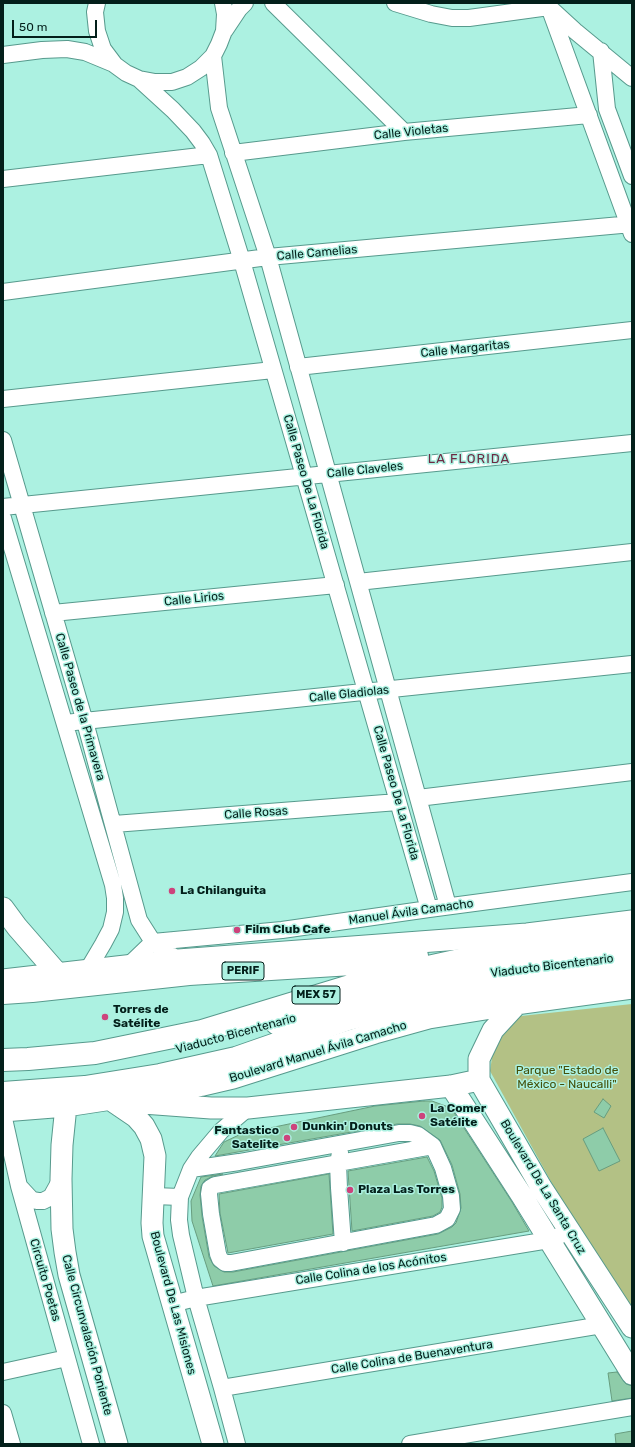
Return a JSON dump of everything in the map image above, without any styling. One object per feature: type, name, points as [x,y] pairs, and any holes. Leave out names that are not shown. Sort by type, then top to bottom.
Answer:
[{"type":"highway","name":"MEX 57","points":[[3,1060],[28,1060],[95,1053],[202,1031],[373,978],[483,955],[632,939]]},
{"type":"highway","name":"PERIF","points":[[3,993],[189,974],[352,964],[422,955],[483,955]]},
{"type":"highway","name":"Viaducto Bicentenario","points":[[3,1073],[101,1066],[123,1062],[220,1040],[342,1004],[426,982],[535,967],[632,956]]},
{"type":"highway","name":"Boulevard Manuel Ávila Camacho","points":[[3,1093],[85,1087],[160,1075],[236,1058],[348,1019],[440,998],[632,977]]},
{"type":"main road","points":[[3,908],[17,927],[58,974]]},
{"type":"main road","points":[[3,980],[178,960],[511,936],[632,921]]},
{"type":"main road","name":"Boulevard Manuel Ávila Camacho","points":[[3,1111],[66,1106],[203,1085],[233,1078],[429,1018],[632,988]]},
{"type":"main road","points":[[111,1100],[211,1108],[248,1108],[451,1086],[479,1080],[479,1059],[493,1030],[517,1004]]},
{"type":"main road","name":"Boulevard De La Santa Cruz","points":[[479,1080],[541,1187],[632,1327]]},
{"type":"main road","name":"Boulevard De La Santa Cruz","points":[[451,1086],[632,1374]]},
{"type":"main road","name":"Boulevard De Las Misiones","points":[[111,1100],[136,1117],[144,1126],[151,1139],[155,1156],[152,1223],[153,1236],[213,1444]]},
{"type":"main road","name":"Calle Circunvalación Poniente","points":[[66,1106],[62,1145],[62,1229],[69,1275],[117,1444]]},
{"type":"street","points":[[97,3],[95,12],[97,31],[104,49],[115,65]]},
{"type":"street","points":[[223,3],[225,14],[224,31]]},
{"type":"street","points":[[3,55],[42,50],[67,49],[85,52],[115,65],[126,73],[139,79],[155,82],[172,82],[187,77],[201,68],[212,56],[224,31],[244,3]]},
{"type":"street","points":[[273,3],[404,132]]},
{"type":"street","points":[[395,3],[431,14],[452,18],[469,18],[545,5]]},
{"type":"street","points":[[545,5],[632,78]]},
{"type":"street","points":[[545,5],[589,115],[631,228]]},
{"type":"street","points":[[601,52],[607,109],[632,176]]},
{"type":"street","name":"Calle Paseo De La Florida","points":[[212,56],[219,108],[268,257],[448,906]]},
{"type":"street","name":"Calle Paseo De La Florida","points":[[139,79],[173,110],[193,131],[209,155],[242,261],[429,909]]},
{"type":"street","name":"Calle Violetas","points":[[233,153],[404,132],[589,115]]},
{"type":"street","points":[[3,179],[209,155]]},
{"type":"street","name":"Calle Camelias","points":[[3,292],[268,257],[631,228]]},
{"type":"street","name":"Calle Margaritas","points":[[298,367],[632,330]]},
{"type":"street","points":[[3,399],[273,370]]},
{"type":"street","name":"Calle Paseo de la Primavera","points":[[3,440],[114,824],[139,920],[153,942],[178,960]]},
{"type":"street","name":"Calle Claveles","points":[[3,507],[632,443]]},
{"type":"street","name":"Calle Paseo de la Primavera","points":[[3,518],[116,898],[116,912],[111,929],[104,944],[87,971]]},
{"type":"street","points":[[358,582],[632,552]]},
{"type":"street","name":"Calle Lirios","points":[[53,613],[336,585]]},
{"type":"street","name":"Calle Gladiolas","points":[[65,723],[632,664]]},
{"type":"street","points":[[418,798],[632,772]]},
{"type":"street","name":"Calle Rosas","points":[[114,824],[398,802]]},
{"type":"street","name":"Manuel Ávila Camacho","points":[[153,942],[282,930],[448,906],[632,882]]},
{"type":"street","points":[[128,966],[153,942]]},
{"type":"street","name":"Boulevard De Las Misiones","points":[[237,1444],[196,1298],[181,1235],[179,1220],[180,1197],[191,1169],[198,1157],[221,1130],[248,1108]]},
{"type":"street","name":"Circuito Poetas","points":[[3,1114],[8,1166],[19,1186],[91,1444]]},
{"type":"street","points":[[191,1169],[398,1133],[418,1135],[433,1146],[443,1168],[451,1196],[452,1209],[447,1219],[436,1225],[231,1263],[225,1263],[220,1259],[218,1254],[209,1194],[210,1188],[215,1185],[433,1146]]},
{"type":"street","points":[[341,1144],[338,1163],[338,1188],[343,1243]]},
{"type":"street","points":[[19,1186],[32,1200],[43,1201],[51,1197],[61,1179]]},
{"type":"street","points":[[154,1196],[180,1197]]},
{"type":"street","name":"Calle Colina de los Acónitos","points":[[172,1304],[196,1298],[549,1240],[570,1232]]},
{"type":"street","name":"Calle Colina de Buenaventura","points":[[222,1388],[602,1325]]},
{"type":"street","points":[[3,1372],[67,1358]]},
{"type":"street","points":[[410,1444],[632,1407]]},
{"type":"street","points":[[3,1413],[12,1444]]},
{"type":"green space","name":"Parque \"Estado de México - Naucalli\"","points":[[632,1004],[632,1314],[570,1216],[490,1071],[493,1051],[501,1037],[521,1016]]},
{"type":"building","points":[[603,1099],[611,1106],[604,1118],[594,1112]]},
{"type":"building","points":[[432,1101],[451,1108],[529,1231],[213,1286],[192,1221],[191,1201],[201,1177],[223,1174],[213,1176],[205,1180],[201,1186],[200,1195],[209,1257],[214,1266],[224,1272],[233,1272],[438,1234],[452,1227],[456,1223],[461,1208],[460,1194],[452,1165],[440,1140],[420,1126],[397,1124],[215,1156],[224,1142],[241,1134],[375,1106]]},
{"type":"building","points":[[603,1128],[620,1161],[599,1171],[583,1139]]},
{"type":"building","points":[[427,1157],[434,1171],[442,1198],[442,1207],[440,1212],[433,1216],[352,1231],[348,1171]]},
{"type":"building","points":[[329,1174],[333,1234],[228,1253],[220,1213],[219,1194]]},
{"type":"building","points":[[617,1372],[626,1384],[632,1386],[632,1398],[612,1401],[608,1373]]},
{"type":"building","points":[[632,1431],[632,1444],[616,1444],[615,1434]]},
{"type":"place","name":"La Chilanguita","points":[[172,891]]},
{"type":"place","name":"Film Club Cafe","points":[[237,930]]},
{"type":"place","name":"Torres de Satélite","points":[[105,1017]]},
{"type":"place","name":"La Comer Satélite","points":[[422,1116]]},
{"type":"place","name":"Dunkin' Donuts","points":[[294,1127]]},
{"type":"place","name":"Fantastico Satelite","points":[[287,1138]]},
{"type":"place","name":"Plaza Las Torres","points":[[350,1190]]},
{"type":"district","name":"LA FLORIDA","points":[[469,459]]}]
